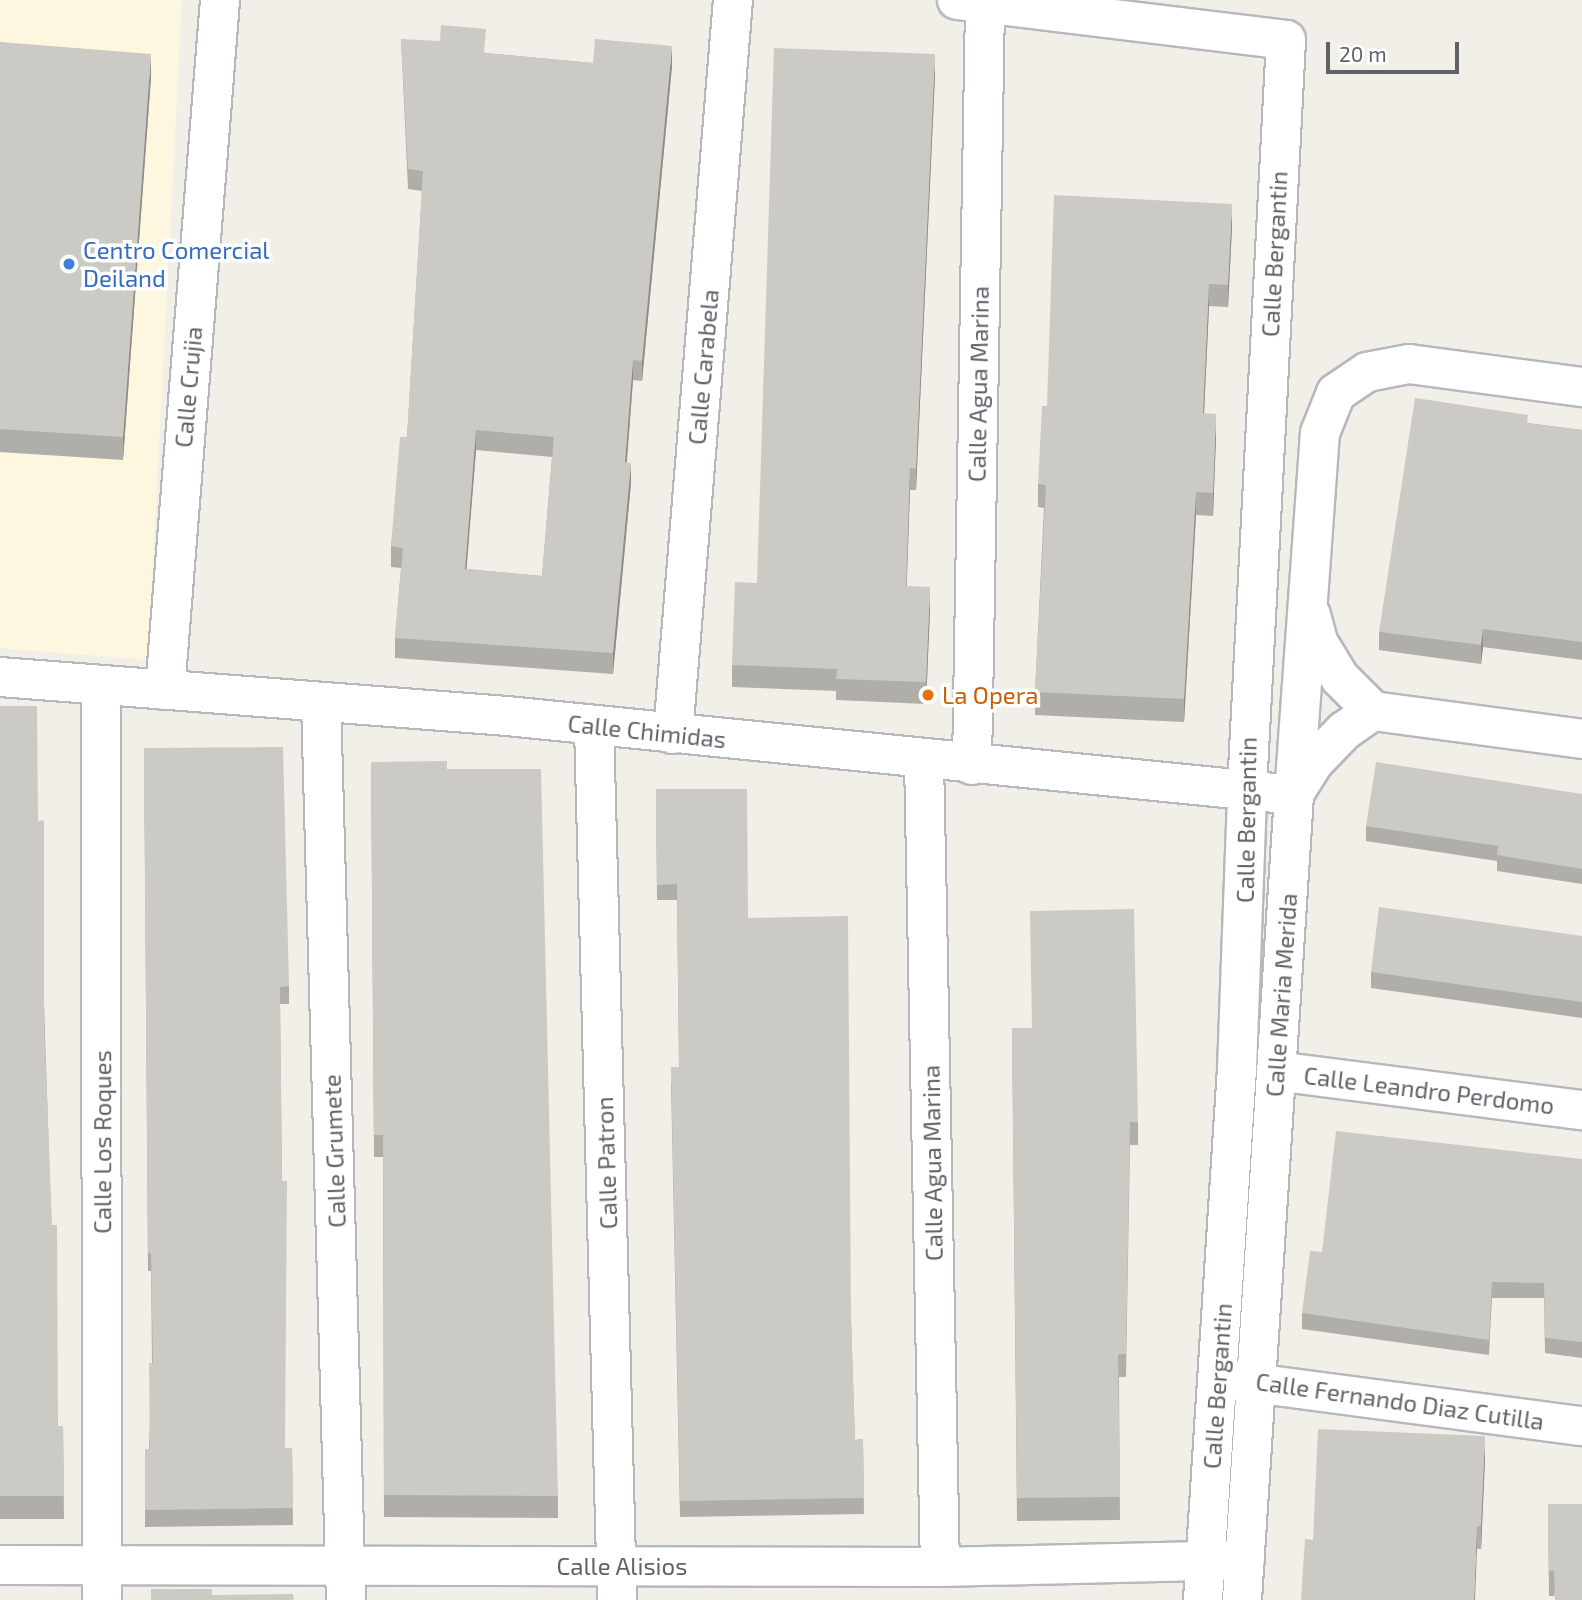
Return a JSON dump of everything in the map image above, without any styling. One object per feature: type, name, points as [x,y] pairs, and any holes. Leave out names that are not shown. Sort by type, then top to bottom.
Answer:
[{"type":"street","name":"Calle Crujia","points":[[165,690],[220,0]]},
{"type":"street","name":"Calle Carabela","points":[[673,734],[733,0]]},
{"type":"street","name":"Calle Bergantin","points":[[971,2],[1286,40],[1247,790],[1248,863],[1203,1600]]},
{"type":"street","name":"Calle Agua Marina","points":[[971,2],[972,765]]},
{"type":"street","name":"Calle Maria Merida","points":[[1242,1600],[1320,433],[1336,393],[1367,372],[1409,364],[1582,387]]},
{"type":"street","points":[[1307,598],[1318,642],[1340,678],[1373,711],[1582,739]]},
{"type":"street","name":"Calle Chimidas","points":[[0,677],[594,726],[1294,795]]},
{"type":"street","name":"Calle Los Roques","points":[[101,685],[102,1583]]},
{"type":"street","name":"Calle Grumete","points":[[321,702],[346,1583]]},
{"type":"street","points":[[1294,795],[1324,751],[1373,711]]},
{"type":"street","name":"Calle Patron","points":[[594,726],[617,1583]]},
{"type":"street","name":"Calle Agua Marina","points":[[924,759],[940,1567]]},
{"type":"street","name":"Calle Leandro Perdomo","points":[[1276,1071],[1582,1110]]},
{"type":"street","name":"Calle Fernando Diaz Cutilla","points":[[1217,1378],[1257,1381],[1582,1426]]},
{"type":"street","name":"Calle Alisios","points":[[0,1565],[102,1583],[617,1583],[940,1567],[1245,1560]]},
{"type":"shaded area","points":[[0,0],[182,0],[148,660],[0,648]]},
{"type":"building","points":[[441,25],[486,29],[484,53],[593,63],[595,39],[672,46],[642,361],[633,360],[625,462],[631,463],[613,653],[395,638],[403,548],[391,546],[400,437],[407,437],[423,171],[408,169],[401,39],[440,41]],"holes":[[[476,430],[554,437],[542,576],[465,569]]]},
{"type":"building","name":"Centro Comercial Deiland","points":[[0,42],[151,54],[123,437],[0,429]]},
{"type":"building","points":[[774,48],[935,54],[916,469],[910,468],[906,586],[930,587],[926,682],[836,679],[837,669],[732,665],[735,582],[757,583]]},
{"type":"building","points":[[1054,195],[1232,204],[1228,285],[1209,284],[1203,413],[1216,414],[1213,493],[1196,492],[1184,699],[1035,692],[1046,485],[1038,484],[1042,406],[1047,406]]},
{"type":"building","points":[[1415,398],[1528,415],[1527,423],[1582,430],[1582,642],[1483,629],[1481,645],[1379,632]]},
{"type":"building","points":[[0,706],[37,706],[38,821],[44,820],[44,1022],[52,1225],[57,1225],[58,1426],[63,1426],[64,1496],[0,1496]]},
{"type":"building","points":[[283,747],[289,986],[280,987],[282,1181],[287,1181],[285,1448],[292,1448],[293,1508],[145,1510],[145,1449],[150,1449],[149,1363],[153,1363],[151,1253],[148,1253],[144,748]]},
{"type":"building","points":[[447,761],[447,769],[541,769],[558,1496],[384,1495],[383,1135],[374,1135],[371,762]]},
{"type":"building","points":[[1376,762],[1582,794],[1582,869],[1497,855],[1498,846],[1366,826]]},
{"type":"building","points":[[656,789],[747,789],[748,918],[848,916],[851,1318],[855,1440],[863,1439],[864,1498],[680,1501],[671,1067],[679,1067],[677,884],[657,885]]},
{"type":"building","points":[[1379,907],[1582,936],[1582,1002],[1371,972]]},
{"type":"building","points":[[1134,909],[1138,1122],[1130,1122],[1126,1354],[1118,1354],[1120,1497],[1017,1498],[1012,1028],[1032,1028],[1030,911]]},
{"type":"building","points":[[1336,1131],[1582,1159],[1582,1342],[1545,1338],[1544,1283],[1492,1282],[1489,1340],[1302,1313],[1310,1251],[1322,1252]]},
{"type":"building","points":[[1318,1429],[1485,1436],[1474,1600],[1301,1600],[1305,1539],[1313,1540]]},
{"type":"building","points":[[1548,1504],[1582,1504],[1582,1600],[1555,1600],[1554,1571],[1549,1571]]},
{"type":"building","points":[[151,1589],[212,1589],[212,1595],[293,1594],[294,1600],[151,1600]]},
{"type":"place","name":"Centro Comercial Deiland","points":[[69,264]]},
{"type":"place","name":"La Opera","points":[[928,695]]}]
